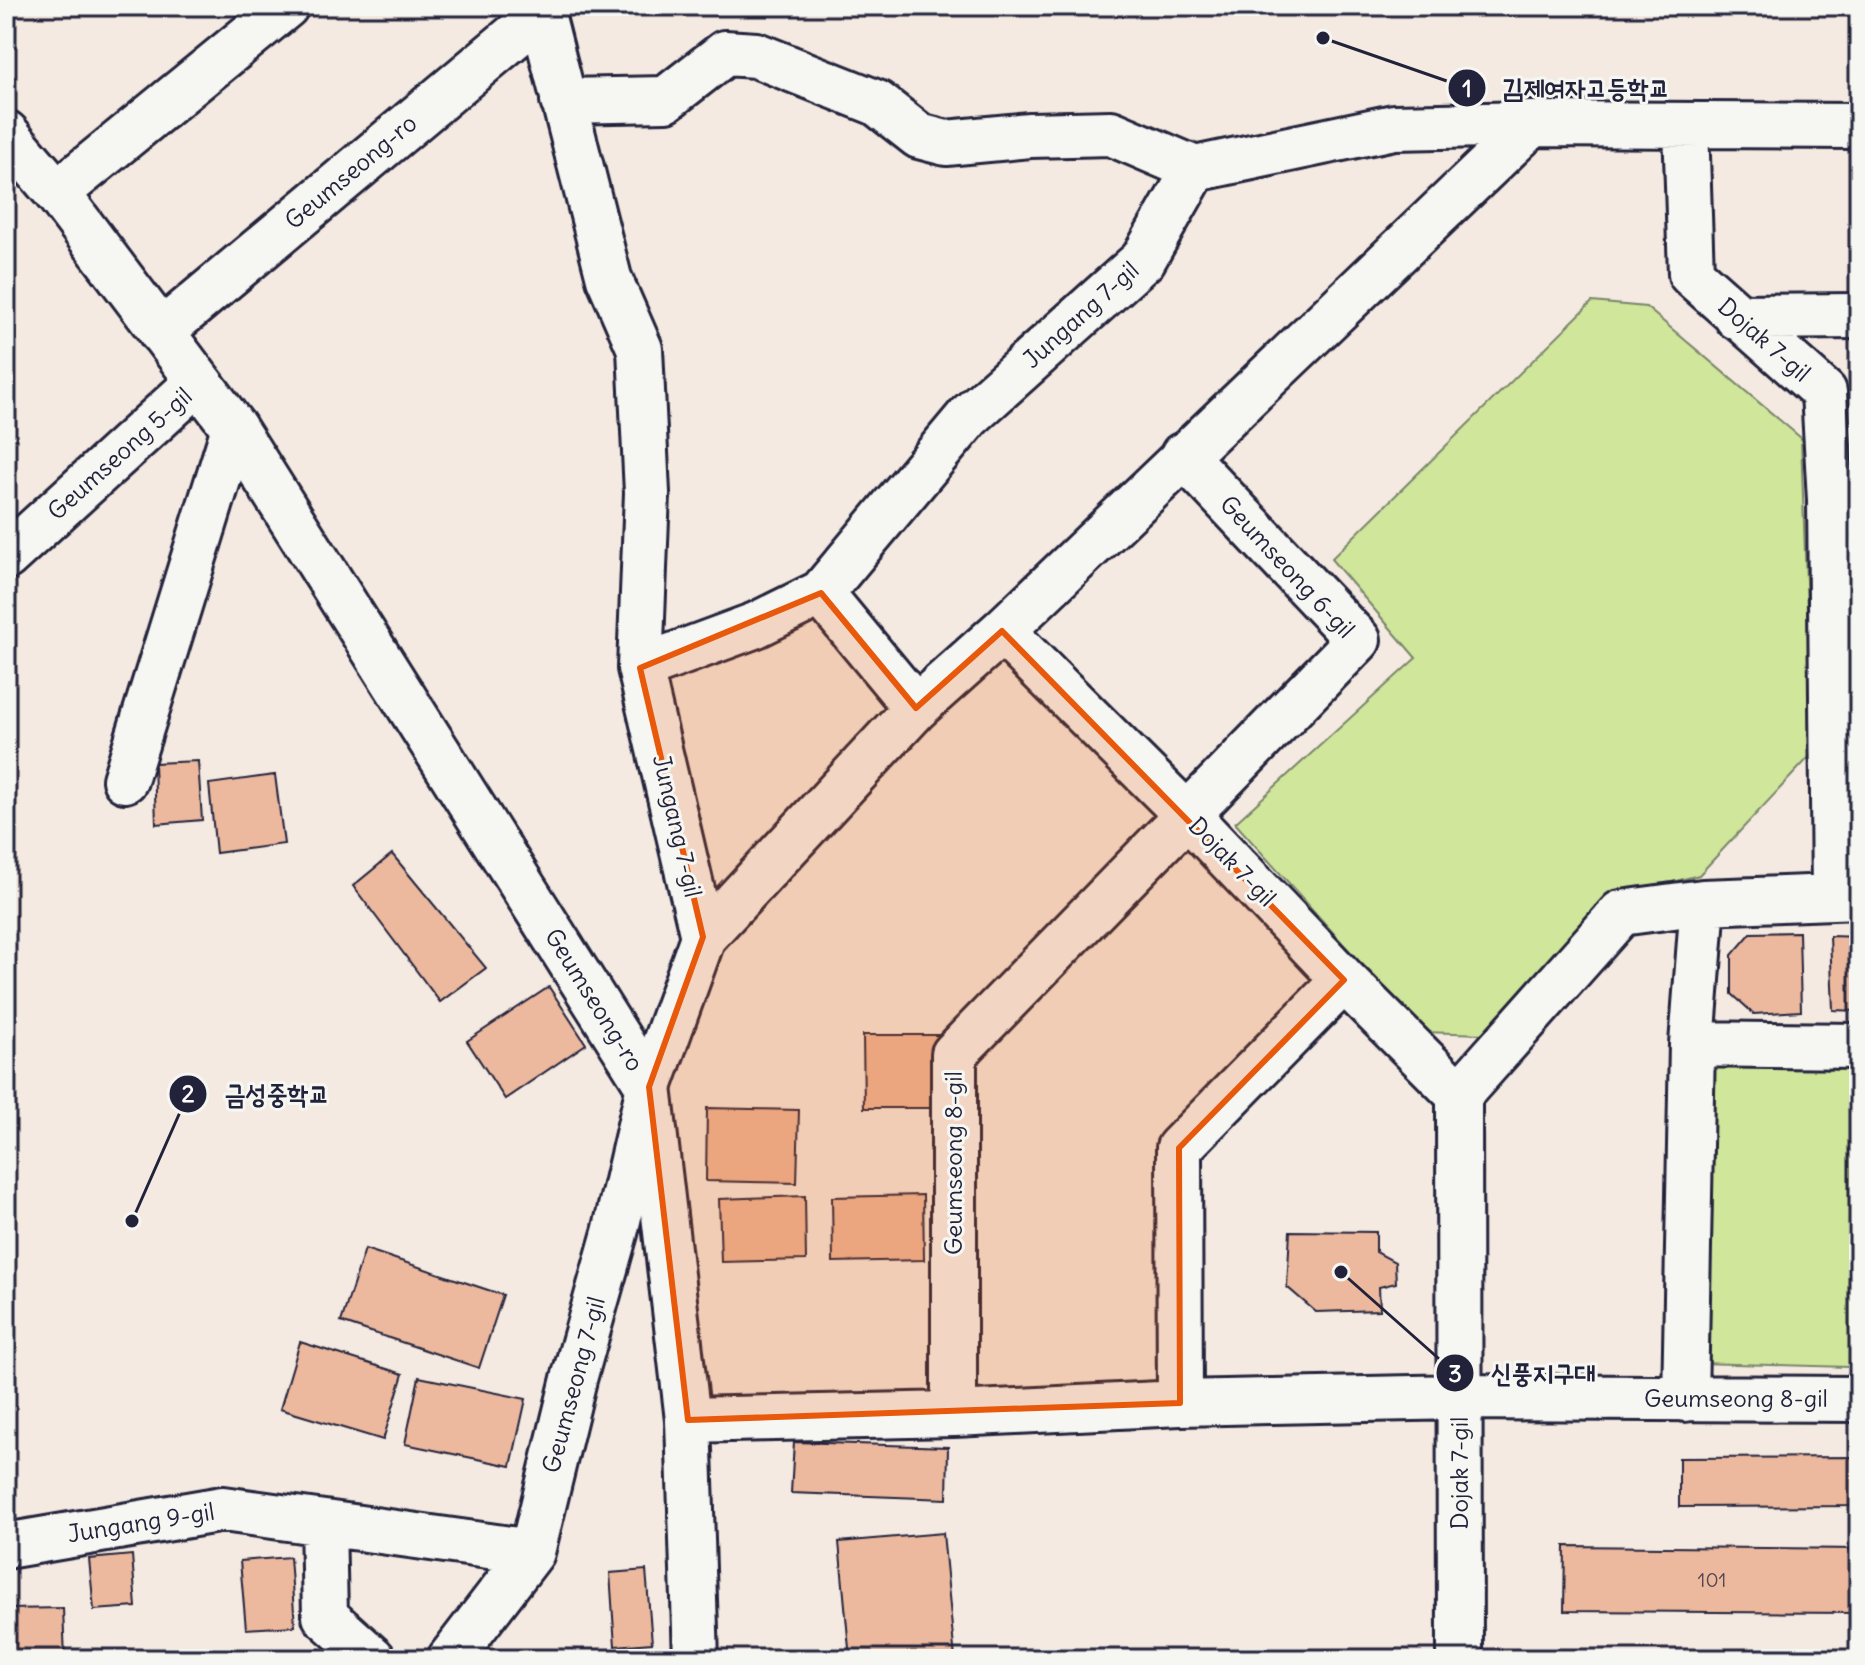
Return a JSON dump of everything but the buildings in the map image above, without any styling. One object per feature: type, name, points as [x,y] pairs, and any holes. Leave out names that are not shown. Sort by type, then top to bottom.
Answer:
[{"type":"street","points":[[57,193],[286,6]]},
{"type":"street","name":"Geumseong-ro","points":[[161,332],[541,9]]},
{"type":"street","name":"Jungang 7-gil","points":[[541,9],[609,278],[640,349],[647,493],[640,668],[703,937]]},
{"type":"street","points":[[563,101],[666,99],[725,53],[756,55],[877,103],[919,136],[946,143],[1030,135],[1111,133],[1195,169],[1394,127],[1532,124],[1859,126]]},
{"type":"street","points":[[649,1087],[703,937],[916,708],[1002,631],[1532,124]]},
{"type":"street","name":"Dojak 7-gil","points":[[1460,1659],[1459,1095],[1621,913],[1703,902],[1847,896],[1844,500],[1824,392],[1691,274],[1686,126]]},
{"type":"street","name":"Geumseong-ro","points":[[6,133],[57,193],[234,428],[649,1087],[688,1420],[696,1659]]},
{"type":"street","name":"Jungang 7-gil","points":[[640,668],[756,625],[821,593],[969,416],[1143,260],[1195,169]]},
{"type":"street","points":[[1737,317],[1859,316]]},
{"type":"street","name":"Geumseong 5-gil","points":[[6,557],[198,382]]},
{"type":"street","points":[[125,780],[234,428]]},
{"type":"street","name":"Geumseong 6-gil","points":[[1183,455],[1358,640],[1188,816]]},
{"type":"street","points":[[821,593],[916,708]]},
{"type":"street","name":"Dojak 7-gil","points":[[1002,631],[1188,816],[1459,1095]]},
{"type":"street","name":"Geumseong 8-gil","points":[[954,1414],[954,1054],[1188,816]]},
{"type":"street","points":[[1685,1399],[1692,1044],[1703,902]]},
{"type":"street","points":[[1180,1403],[1179,1148],[1344,980]]},
{"type":"street","points":[[1692,1044],[1859,1046]]},
{"type":"street","name":"Geumseong 7-gil","points":[[450,1659],[532,1552],[574,1379],[615,1233],[649,1087]]},
{"type":"street","name":"Geumseong 8-gil","points":[[688,1420],[1460,1397],[1859,1399]]},
{"type":"street","name":"Jungang 9-gil","points":[[6,1546],[223,1509],[532,1552]]},
{"type":"street","points":[[323,1523],[325,1616],[373,1659]]},
{"type":"highlighted area","points":[[821,593],[916,708],[1002,631],[1344,980],[1179,1148],[1180,1403],[688,1420],[649,1087],[703,937],[640,668]]},
{"type":"green space","points":[[1592,302],[1646,307],[1801,438],[1812,754],[1699,875],[1612,898],[1485,1034],[1422,1032],[1235,823],[1416,658],[1331,559]]},
{"type":"green space","points":[[1710,1062],[1859,1067],[1859,1357],[1849,1367],[1699,1363]]},
{"type":"place","name":"김제여자고등학교","points":[[1323,38]]},
{"type":"place","name":"금성중학교","points":[[132,1221]]},
{"type":"place","name":"신풍지구대","points":[[1341,1272]]}]
